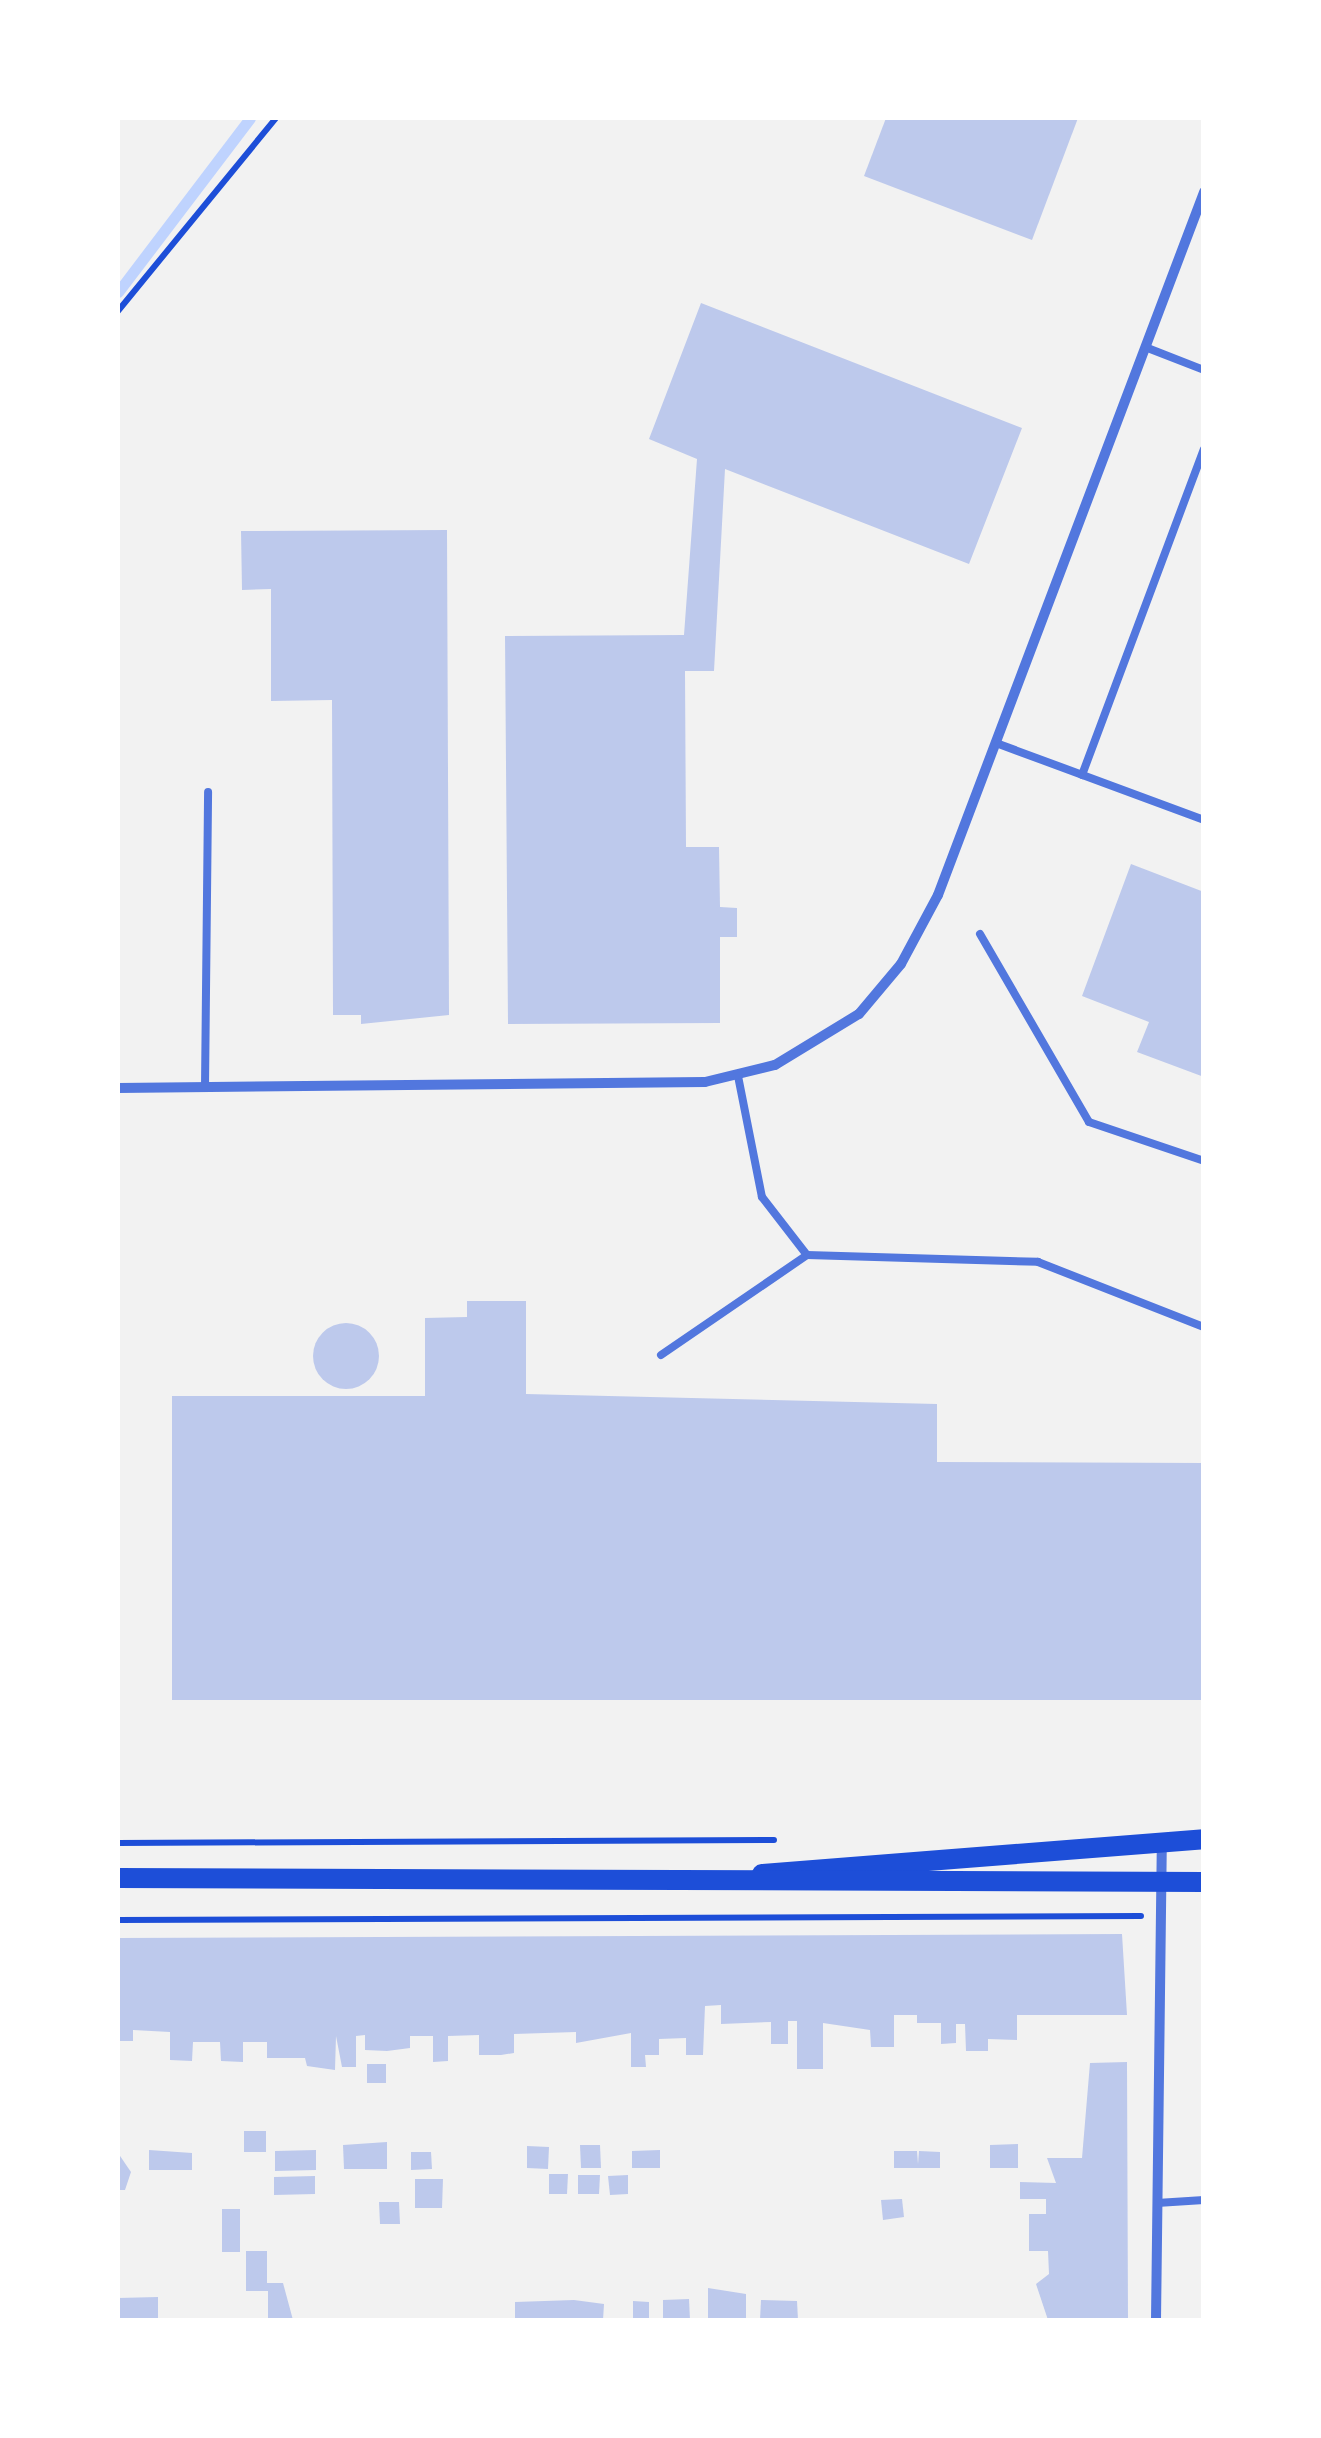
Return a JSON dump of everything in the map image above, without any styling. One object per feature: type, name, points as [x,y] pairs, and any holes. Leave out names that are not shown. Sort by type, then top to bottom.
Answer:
[{"type":"main road","points":[[739,1878],[1204,1839]]},
{"type":"main road","points":[[118,1878],[1204,1882]]},
{"type":"street","points":[[118,1088],[672,1085],[738,1076],[806,1051],[880,993],[938,896],[1204,192]]},
{"type":"street","points":[[1156,2320],[1162,1840]]},
{"type":"lane","points":[[1145,347],[1204,370]]},
{"type":"lane","points":[[1082,775],[1204,449]]},
{"type":"lane","points":[[996,743],[1204,820]]},
{"type":"lane","points":[[205,1088],[208,792]]},
{"type":"lane","points":[[980,934],[1089,1122],[1204,1161]]},
{"type":"lane","points":[[738,1076],[762,1197],[806,1255]]},
{"type":"lane","points":[[661,1355],[806,1255],[1038,1262],[1204,1327]]},
{"type":"lane","points":[[1157,2203],[1204,2200]]},
{"type":"path","points":[[118,311],[276,118]]},
{"type":"path","points":[[118,1843],[779,1840]]},
{"type":"path","points":[[118,1920],[1160,1915]]},
{"type":"building","points":[[886,118],[1078,118],[1032,240],[864,176]]},
{"type":"building","points":[[701,303],[1022,428],[969,564],[725,469],[714,671],[685,671],[686,847],[719,847],[720,907],[737,908],[737,937],[720,937],[720,1023],[508,1024],[505,636],[684,635],[697,459],[649,439]]},
{"type":"building","points":[[447,530],[449,1015],[361,1024],[361,1015],[333,1015],[332,700],[271,701],[271,589],[242,590],[241,531]]},
{"type":"building","points":[[1131,864],[1204,892],[1204,1077],[1137,1052],[1149,1022],[1082,996]]},
{"type":"building","points":[[467,1301],[526,1301],[526,1394],[937,1404],[937,1462],[1204,1463],[1204,1700],[172,1700],[172,1396],[425,1396],[425,1318],[467,1317]]},
{"type":"building","points":[[346,1323],[370,1332],[379,1356],[370,1380],[346,1389],[322,1380],[313,1356],[322,1332]]},
{"type":"building","points":[[1122,1934],[1127,2015],[1017,2015],[1017,2040],[988,2039],[988,2051],[966,2051],[965,2024],[956,2024],[956,2043],[941,2044],[941,2023],[917,2023],[917,2015],[894,2015],[894,2047],[871,2047],[870,2030],[823,2023],[823,2069],[797,2069],[797,2021],[788,2021],[788,2044],[771,2044],[771,2022],[721,2024],[721,2005],[705,2006],[703,2055],[686,2055],[686,2038],[659,2039],[659,2055],[645,2055],[646,2067],[631,2067],[631,2033],[576,2043],[576,2032],[514,2034],[514,2053],[501,2055],[479,2055],[479,2035],[448,2036],[448,2061],[433,2062],[433,2036],[410,2036],[410,2048],[387,2051],[365,2050],[365,2035],[356,2036],[356,2067],[342,2067],[336,2036],[335,2070],[307,2066],[305,2058],[267,2058],[267,2042],[243,2042],[243,2062],[221,2061],[220,2042],[193,2042],[192,2061],[170,2060],[170,2032],[133,2030],[133,2041],[118,2041],[118,1938]]},
{"type":"building","points":[[1127,2062],[1128,2320],[1048,2320],[1036,2284],[1049,2274],[1048,2251],[1029,2251],[1029,2214],[1046,2214],[1046,2199],[1020,2199],[1020,2182],[1056,2183],[1047,2158],[1082,2158],[1090,2063]]},
{"type":"building","points":[[367,2064],[386,2064],[386,2083],[367,2083]]},
{"type":"building","points":[[244,2131],[266,2131],[266,2152],[244,2152]]},
{"type":"building","points":[[387,2142],[387,2169],[344,2169],[343,2145]]},
{"type":"building","points":[[1018,2144],[1018,2168],[990,2168],[990,2145]]},
{"type":"building","points":[[580,2145],[600,2145],[601,2168],[581,2168]]},
{"type":"building","points":[[527,2146],[549,2147],[548,2169],[527,2168]]},
{"type":"building","points":[[149,2150],[192,2153],[192,2170],[149,2170]]},
{"type":"building","points":[[316,2150],[316,2170],[275,2171],[275,2151]]},
{"type":"building","points":[[660,2150],[660,2168],[632,2168],[632,2151]]},
{"type":"building","points":[[894,2151],[917,2151],[918,2164],[919,2151],[940,2152],[940,2168],[894,2168]]},
{"type":"building","points":[[411,2152],[431,2152],[432,2169],[411,2170]]},
{"type":"building","points":[[118,2153],[131,2172],[125,2190],[118,2190]]},
{"type":"building","points":[[549,2174],[568,2174],[567,2194],[549,2194]]},
{"type":"building","points":[[578,2175],[600,2175],[599,2194],[578,2194]]},
{"type":"building","points":[[628,2175],[628,2194],[610,2195],[608,2176]]},
{"type":"building","points":[[315,2176],[315,2194],[274,2195],[274,2177]]},
{"type":"building","points":[[415,2179],[443,2179],[442,2208],[415,2208]]},
{"type":"building","points":[[902,2199],[904,2217],[883,2220],[881,2200]]},
{"type":"building","points":[[379,2202],[399,2202],[400,2224],[380,2224]]},
{"type":"building","points":[[222,2209],[240,2209],[240,2252],[222,2252]]},
{"type":"building","points":[[246,2251],[267,2251],[267,2283],[283,2283],[293,2320],[268,2320],[268,2291],[246,2291]]},
{"type":"building","points":[[708,2288],[746,2294],[746,2320],[708,2320]]},
{"type":"building","points":[[158,2297],[158,2320],[118,2320],[118,2298]]},
{"type":"building","points":[[689,2299],[690,2320],[663,2320],[663,2300]]},
{"type":"building","points":[[574,2300],[604,2304],[603,2320],[515,2320],[515,2302]]},
{"type":"building","points":[[761,2300],[797,2301],[798,2320],[760,2320]]},
{"type":"building","points":[[633,2301],[649,2302],[649,2320],[633,2320]]},
{"type":"waterway","points":[[118,292],[250,118]]}]
